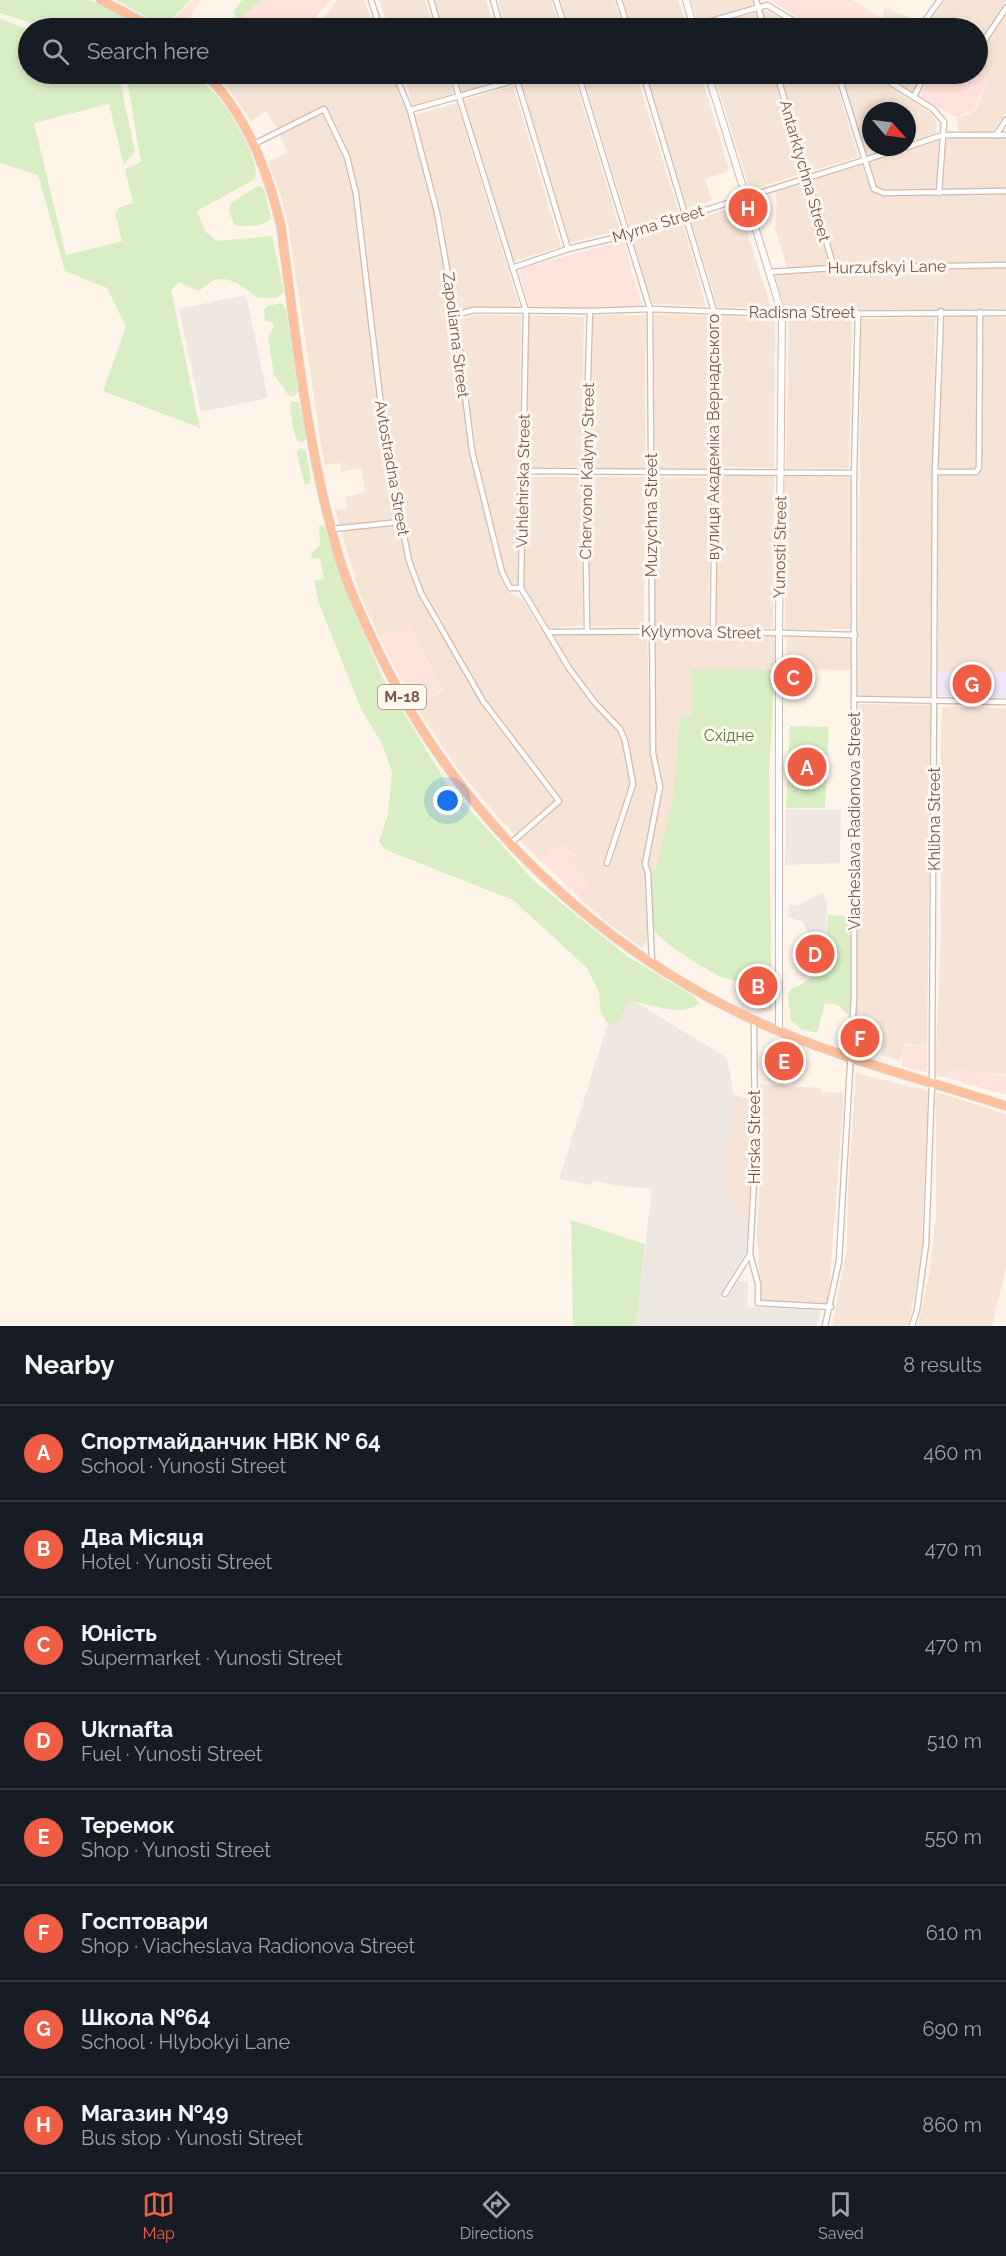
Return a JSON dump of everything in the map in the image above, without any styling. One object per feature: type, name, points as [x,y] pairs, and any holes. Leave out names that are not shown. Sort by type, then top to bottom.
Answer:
[{"type":"highway","points":[[101,0],[135,18]]},
{"type":"highway","name":"М-18","points":[[215,84],[231,104],[254,144],[267,176],[281,226],[304,395],[320,488],[354,597],[383,660],[415,720],[449,771],[509,844],[602,928],[651,963],[754,1021],[779,1032],[1006,1106]]},
{"type":"street","points":[[371,0],[377,18]]},
{"type":"street","points":[[431,0],[436,18]]},
{"type":"street","points":[[493,0],[498,18]]},
{"type":"street","points":[[556,0],[562,18]]},
{"type":"street","points":[[619,0],[625,18]]},
{"type":"street","points":[[686,0],[689,18]]},
{"type":"street","points":[[756,0],[761,18]]},
{"type":"street","points":[[927,18],[940,0]]},
{"type":"street","points":[[723,18],[767,5],[788,18]]},
{"type":"street","points":[[988,35],[1006,8]]},
{"type":"street","name":"Zapoliarna Street","points":[[398,84],[410,110],[437,212],[455,315],[472,451],[502,572],[510,588],[521,588]]},
{"type":"street","name":"Vuhlehirska Street","points":[[455,84],[526,311],[521,588]]},
{"type":"street","points":[[410,110],[493,84]]},
{"type":"street","points":[[518,84],[568,249]]},
{"type":"street","name":"Muzychna Street","points":[[581,84],[650,309],[653,753],[660,787],[645,864],[648,873],[651,963]]},
{"type":"street","name":"вулиця Академіка Вернадського","points":[[646,84],[714,311],[716,471],[713,631]]},
{"type":"street","name":"Yunosti Street","points":[[711,84],[782,314],[778,633],[779,1032]]},
{"type":"street","name":"Antarktychna Street","points":[[780,84],[834,268]]},
{"type":"street","points":[[841,84],[874,189],[884,193],[1006,191]]},
{"type":"street","points":[[894,84],[914,96],[939,115],[944,122],[939,193]]},
{"type":"street","points":[[914,96],[920,84]]},
{"type":"street","name":"Avtostradna Street","points":[[254,144],[324,109],[347,157],[356,194],[363,243],[366,288],[385,439],[409,561],[421,593],[483,701],[559,801],[509,844]]},
{"type":"street","points":[[996,135],[1006,120]]},
{"type":"street","name":"Myrna Street","points":[[916,144],[943,135],[1006,135]]},
{"type":"street","name":"Myrna Street","points":[[512,268],[568,249],[626,235],[877,156]]},
{"type":"street","name":"Hurzufskyi Lane","points":[[768,272],[834,268],[1006,265]]},
{"type":"street","name":"Radisna Street","points":[[455,315],[474,310],[650,309],[782,314],[1006,313]]},
{"type":"street","name":"Chervonoi Kalyny Street","points":[[587,631],[585,471],[590,311]]},
{"type":"street","name":"Khlibna Street","points":[[912,1326],[917,1310],[926,1244],[932,1082],[935,472],[940,312]]},
{"type":"street","points":[[935,472],[976,472],[979,468],[980,312]]},
{"type":"street","name":"Viacheslava Radionova Street","points":[[825,1326],[839,1261],[854,997],[854,473],[858,313]]},
{"type":"street","points":[[522,471],[854,473]]},
{"type":"street","points":[[332,530],[400,522]]},
{"type":"street","points":[[521,588],[569,668],[595,703],[620,729],[625,741],[633,784],[606,863]]},
{"type":"street","name":"Kylymova Street","points":[[548,632],[651,630],[855,635]]},
{"type":"street","points":[[855,699],[1006,702]]},
{"type":"street","name":"Hirska Street","points":[[754,1021],[755,1162],[750,1254],[758,1284],[758,1303],[831,1306]]},
{"type":"street","name":"Hirska Street","points":[[725,1294],[750,1254]]},
{"type":"shaded area","points":[[193,0],[201,0],[190,18],[175,18]]},
{"type":"shaded area","points":[[261,0],[331,0],[315,18],[240,18]]},
{"type":"shaded area","points":[[337,0],[364,0],[371,18],[324,18]]},
{"type":"shaded area","points":[[379,0],[425,0],[431,18],[385,18]]},
{"type":"shaded area","points":[[434,0],[486,0],[492,18],[439,18]]},
{"type":"shaded area","points":[[498,0],[551,0],[556,18],[503,18]]},
{"type":"shaded area","points":[[560,0],[614,0],[620,18],[566,18]]},
{"type":"shaded area","points":[[623,0],[678,0],[684,18],[629,18]]},
{"type":"shaded area","points":[[691,0],[753,0],[754,6],[712,18],[697,18]]},
{"type":"shaded area","points":[[852,0],[883,18],[798,18],[772,1]]},
{"type":"shaded area","points":[[945,0],[1006,0],[988,30],[988,18],[932,18]]},
{"type":"shaded area","points":[[885,8],[910,18],[885,18],[882,16]]},
{"type":"shaded area","points":[[767,10],[779,18],[762,18],[760,12]]},
{"type":"shaded area","points":[[757,12],[758,18],[735,18]]},
{"type":"shaded area","points":[[1006,13],[1006,113],[993,132],[958,131],[957,118],[976,111],[986,84],[988,84],[988,40]]},
{"type":"shaded area","points":[[224,84],[396,84],[407,113],[434,213],[452,319],[470,453],[503,585],[507,591],[521,598],[545,635],[647,634],[651,754],[658,787],[643,865],[647,875],[647,941],[642,948],[606,922],[577,896],[590,879],[571,863],[576,856],[559,843],[541,862],[498,817],[457,768],[416,707],[443,690],[409,625],[380,638],[360,595],[335,510],[347,508],[345,497],[365,492],[361,468],[341,472],[340,463],[325,465],[288,225],[268,161],[287,153],[278,130],[266,111],[251,121]]},
{"type":"shaded area","points":[[406,84],[450,84],[453,94],[413,106]]},
{"type":"shaded area","points":[[459,84],[493,84],[462,93]]},
{"type":"shaded area","points":[[522,84],[576,84],[620,230],[570,243]]},
{"type":"shaded area","points":[[585,84],[639,84],[679,213],[630,228]]},
{"type":"shaded area","points":[[648,84],[704,84],[729,171],[705,179],[712,201],[687,208]]},
{"type":"shaded area","points":[[717,84],[776,84],[801,174],[750,190]]},
{"type":"shaded area","points":[[781,84],[837,84],[858,157],[807,172]]},
{"type":"shaded area","points":[[844,84],[887,85],[914,102],[862,102],[862,144]]},
{"type":"shaded area","points":[[897,84],[918,84],[912,92]]},
{"type":"shaded area","points":[[926,84],[985,84],[974,110],[957,117],[919,98]]},
{"type":"shaded area","points":[[513,86],[561,247],[513,261],[463,100]]},
{"type":"shaded area","points":[[457,103],[520,309],[473,307],[456,310],[441,211],[414,115]]},
{"type":"shaded area","points":[[916,103],[931,113],[937,123],[936,134],[916,141]]},
{"type":"shaded area","points":[[946,138],[1006,138],[1006,188],[942,190]]},
{"type":"shaded area","points":[[939,140],[937,190],[876,189],[869,162],[888,156],[916,156],[916,147]]},
{"type":"shaded area","points":[[862,165],[871,191],[885,195],[1006,194],[1006,309],[786,312],[774,275],[835,270],[809,180]]},
{"type":"shaded area","points":[[803,184],[830,265],[787,268],[775,228],[777,202],[775,191]]},
{"type":"shaded area","points":[[739,206],[771,308],[718,307],[691,221]]},
{"type":"shaded area","points":[[683,224],[706,306],[653,304],[631,240]]},
{"type":"shaded area","points":[[623,241],[642,306],[530,309],[518,269]]},
{"type":"shaded area","points":[[246,295],[268,398],[201,412],[179,309]]},
{"type":"shaded area","points":[[654,314],[712,316],[710,468],[654,468]]},
{"type":"shaded area","points":[[475,315],[521,316],[518,583],[511,584],[505,574],[476,452],[459,320]]},
{"type":"shaded area","points":[[528,315],[584,317],[581,467],[526,468]]},
{"type":"shaded area","points":[[592,315],[646,315],[645,468],[588,468]]},
{"type":"shaded area","points":[[943,315],[977,316],[978,467],[975,471],[938,471]]},
{"type":"shaded area","points":[[719,316],[775,318],[774,468],[718,467]]},
{"type":"shaded area","points":[[935,317],[931,697],[858,696],[861,319]]},
{"type":"shaded area","points":[[982,317],[1006,318],[1006,672],[938,671],[938,474],[976,474],[980,469]]},
{"type":"shaded area","points":[[789,318],[852,318],[849,468],[786,468]]},
{"type":"shaded area","points":[[717,475],[774,476],[773,628],[717,626]]},
{"type":"shaded area","points":[[785,475],[851,478],[850,629],[785,630]]},
{"type":"shaded area","points":[[526,477],[581,477],[583,626],[549,628],[524,588]]},
{"type":"shaded area","points":[[589,477],[645,477],[644,627],[589,626]]},
{"type":"shaded area","points":[[655,477],[710,478],[709,627],[655,627]]},
{"type":"shaded area","points":[[409,625],[442,690],[415,707],[380,639]]},
{"type":"shaded area","points":[[654,634],[775,636],[775,670],[692,669],[692,716],[680,717],[672,805],[670,805],[656,869],[651,869],[646,864],[662,786],[655,753]]},
{"type":"shaded area","points":[[787,637],[851,638],[850,670],[786,669]]},
{"type":"shaded area","points":[[938,671],[1006,672],[1006,698],[939,696]]},
{"type":"shaded area","points":[[859,704],[931,705],[927,1046],[905,1044],[900,1061],[882,1055],[883,1032],[856,1030]]},
{"type":"shaded area","points":[[942,707],[1006,708],[1006,1075],[952,1070],[950,1078],[935,1076],[941,929]]},
{"type":"shaded area","points":[[786,809],[841,810],[840,863],[785,865]]},
{"type":"shaded area","points":[[559,843],[575,857],[571,863],[590,879],[577,895],[542,862]]},
{"type":"shaded area","points":[[822,893],[826,899],[827,908],[825,939],[810,938],[803,922],[788,917],[789,905],[798,905]]},
{"type":"shaded area","points":[[771,979],[772,1010],[765,1011],[746,1003],[745,980]]},
{"type":"shaded area","points":[[618,991],[727,1058],[734,1095],[722,1196],[736,1198],[735,1218],[749,1219],[746,1251],[723,1291],[722,1299],[727,1299],[738,1281],[748,1281],[747,1307],[821,1310],[817,1326],[636,1326],[652,1189],[613,1185],[593,1180],[591,1185],[559,1179]]},
{"type":"shaded area","points":[[905,1045],[927,1047],[927,1072],[901,1066]]},
{"type":"shaded area","points":[[952,1070],[1006,1076],[1006,1095],[951,1079]]},
{"type":"shaded area","points":[[856,1073],[928,1091],[921,1262],[908,1326],[832,1326],[847,1249],[848,1190]]},
{"type":"shaded area","points":[[760,1084],[821,1088],[821,1092],[844,1093],[828,1304],[761,1303],[757,1228],[761,1165]]},
{"type":"shaded area","points":[[937,1092],[1006,1114],[1006,1268],[992,1326],[918,1326],[930,1271],[936,1216],[936,1107],[934,1106]]},
{"type":"shaded area","points":[[734,1095],[749,1099],[751,1154],[749,1219],[735,1218],[722,1196]]},
{"type":"green space","points":[[0,0],[87,0],[104,5],[125,18],[18,19],[0,13]]},
{"type":"green space","points":[[116,0],[191,0],[173,18],[148,18]]},
{"type":"green space","points":[[242,0],[261,0],[241,18],[236,18],[233,12]]},
{"type":"green space","points":[[0,18],[18,26],[18,84],[120,84],[135,151],[124,165],[109,104],[34,123],[66,255],[122,241],[115,213],[120,207],[133,203],[125,169],[141,162],[128,84],[205,84],[221,101],[250,151],[256,171],[255,179],[197,211],[205,231],[216,241],[272,236],[284,292],[277,298],[258,298],[233,281],[221,279],[211,282],[198,291],[179,282],[171,290],[200,428],[103,391],[126,327],[107,288],[65,271],[38,175],[0,163]]},
{"type":"green space","points":[[260,186],[265,190],[271,219],[254,226],[234,225],[229,211],[231,203]]},
{"type":"green space","points":[[282,303],[286,309],[298,392],[294,396],[289,396],[274,375],[268,337],[274,326],[272,322],[265,321],[264,310],[268,306]]},
{"type":"green space","points":[[292,401],[299,402],[306,437],[304,442],[298,442],[293,429],[290,404]]},
{"type":"green space","points":[[300,448],[306,451],[311,479],[306,485],[297,452]]},
{"type":"green space","points":[[324,525],[353,609],[384,680],[447,784],[533,880],[627,956],[693,996],[700,1003],[692,1008],[675,1010],[630,1001],[616,1025],[606,1022],[600,1009],[599,992],[587,968],[513,900],[386,850],[379,842],[388,814],[392,772],[382,744],[361,709],[318,601],[314,581],[324,579],[320,558],[312,558],[311,554],[320,545],[319,526]]},
{"type":"green space","name":"Східне","points":[[692,669],[775,670],[769,772],[771,979],[748,981],[718,975],[665,941],[654,929],[652,923],[651,869],[656,869],[670,805],[672,805],[680,716],[692,716]]},
{"type":"green space","points":[[790,726],[829,727],[825,808],[786,808]]},
{"type":"green space","points":[[828,915],[851,916],[851,996],[849,1015],[838,1005],[825,1003],[817,1033],[801,1029],[791,1021],[788,995],[792,988],[799,986],[817,973],[819,939],[826,939]]},
{"type":"green space","points":[[571,1220],[645,1244],[636,1326],[573,1326]]},
{"type":"place","name":"Магазин №49","points":[[748,208]]},
{"type":"place","name":"Юність","points":[[793,677]]},
{"type":"place","name":"Школа №64","points":[[972,684]]},
{"type":"place","name":"Спортмайданчик НВК № 64","points":[[807,767]]},
{"type":"place","name":"Ukrnafta","points":[[815,954]]},
{"type":"place","name":"Два Місяця","points":[[758,986]]},
{"type":"place","name":"Госптовари","points":[[860,1038]]},
{"type":"place","name":"Теремок","points":[[784,1061]]}]
